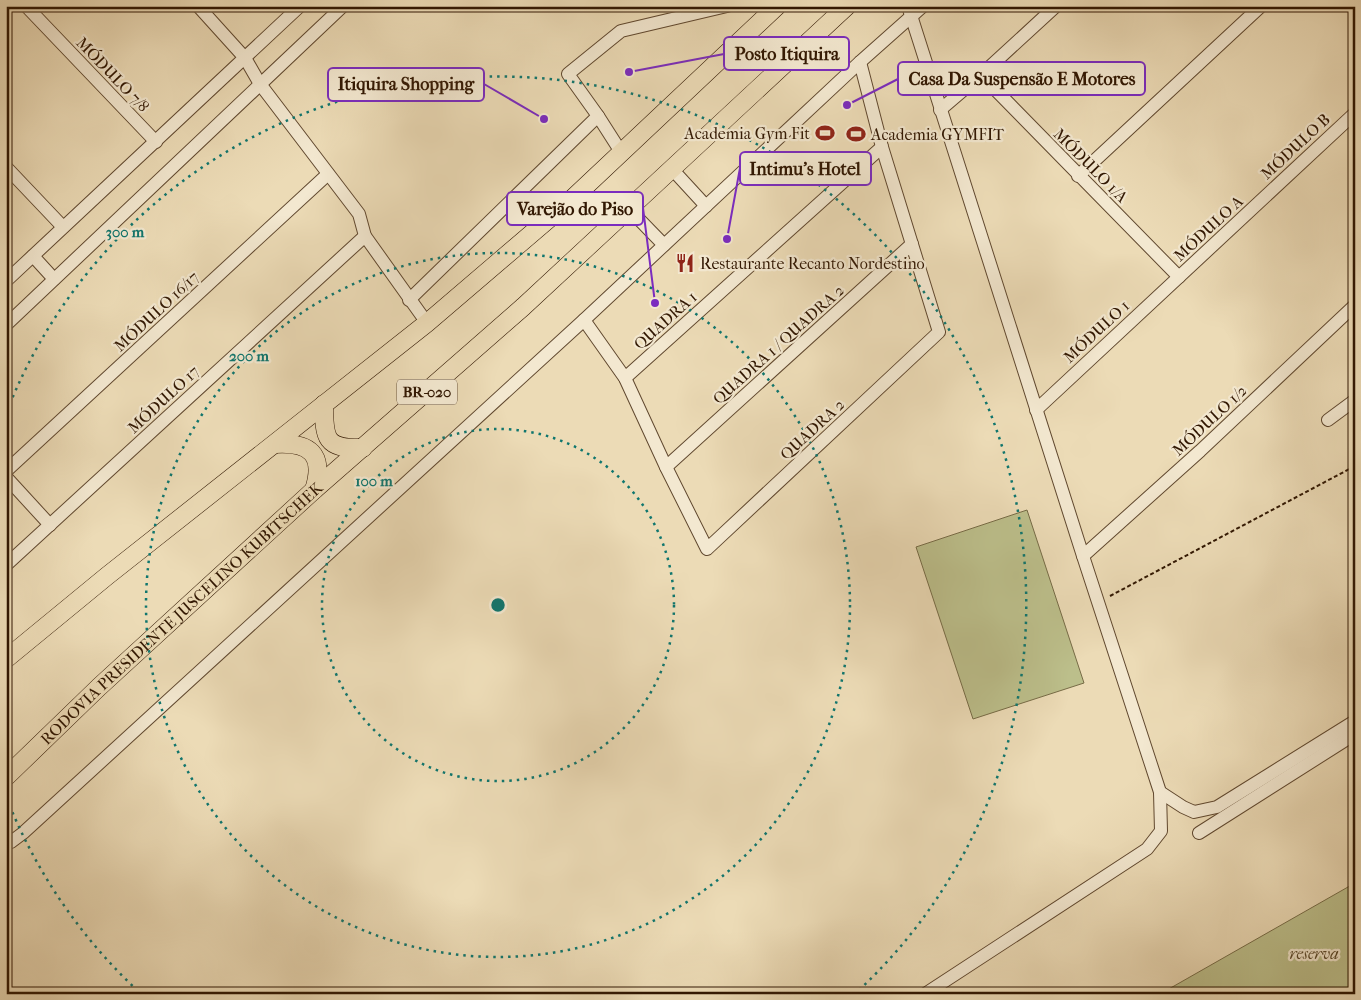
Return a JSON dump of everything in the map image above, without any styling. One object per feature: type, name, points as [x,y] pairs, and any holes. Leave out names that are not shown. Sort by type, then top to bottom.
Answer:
[{"type":"highway","points":[[6,659],[107,576],[427,323],[572,199],[777,6]]},
{"type":"highway","name":"RODOVIA PRESIDENTE JUSCELINO KUBITSCHEK","points":[[6,778],[99,686],[314,490],[523,307],[847,6]]},
{"type":"highway","points":[[324,404],[324,424],[327,436],[335,445],[346,448],[363,448]]},
{"type":"highway","points":[[275,444],[292,443],[309,450],[315,456],[318,477],[314,490]]},
{"type":"street","name":"MÓDULO 7/8","points":[[26,6],[156,142]]},
{"type":"street","points":[[198,6],[245,58],[260,84],[359,214],[365,236],[427,323]]},
{"type":"street","points":[[6,281],[300,6]]},
{"type":"street","points":[[6,325],[343,6]]},
{"type":"street","points":[[621,152],[568,74],[621,31],[726,6]]},
{"type":"street","points":[[6,843],[11,842],[23,833],[584,320],[860,62],[909,12],[923,6]]},
{"type":"street","points":[[940,110],[981,76],[1056,6]]},
{"type":"street","points":[[1078,176],[1258,9]]},
{"type":"street","points":[[909,12],[1160,792],[1161,831],[1147,849],[925,994]]},
{"type":"street","points":[[860,62],[882,147],[912,244]]},
{"type":"street","name":"MÓDULO 1/A","points":[[981,76],[1179,277]]},
{"type":"street","name":"MÓDULO B","points":[[1259,202],[1354,114]]},
{"type":"street","points":[[409,300],[598,116]]},
{"type":"street","name":"QUADRA 1","points":[[625,378],[882,147]]},
{"type":"street","points":[[6,167],[63,228]]},
{"type":"street","points":[[672,169],[706,206]]},
{"type":"street","name":"MÓDULO 16/17","points":[[6,471],[328,174]]},
{"type":"street","name":"MÓDULO A","points":[[1179,277],[1259,202]]},
{"type":"street","points":[[629,209],[664,245]]},
{"type":"street","name":"MÓDULO 17","points":[[6,565],[365,236]]},
{"type":"street","name":"QUADRA 2","points":[[666,467],[707,549],[939,332],[912,244]]},
{"type":"street","name":"QUADRA 1 / QUADRA 2","points":[[666,467],[912,244]]},
{"type":"street","points":[[33,256],[54,279]]},
{"type":"street","name":"MÓDULO 1","points":[[1036,410],[1179,277]]},
{"type":"street","name":"MÓDULO 1/2","points":[[1083,556],[1200,451],[1355,305]]},
{"type":"street","points":[[584,320],[625,378],[666,467]]},
{"type":"street","points":[[1328,420],[1355,400]]},
{"type":"street","points":[[6,477],[50,525]]},
{"type":"street","points":[[1160,792],[1182,807],[1194,812],[1217,807],[1355,722]]},
{"type":"street","points":[[1199,833],[1355,734]]},
{"type":"path","points":[[1106,599],[1355,466]]},
{"type":"green space","points":[[1027,510],[1084,683],[973,719],[916,547]]},
{"type":"green space","name":"reserva","points":[[1355,883],[1355,994],[1160,994]]},
{"type":"place","name":"Posto Itiquira","points":[[629,72]]},
{"type":"place","name":"Casa Da Suspensão E Motores","points":[[847,105]]},
{"type":"place","name":"Itiquira Shopping","points":[[544,119]]},
{"type":"place","name":"Academia Gym Fit","points":[[825,133]]},
{"type":"place","name":"Academia GYMFIT","points":[[856,134]]},
{"type":"place","name":"Intimu's Hotel","points":[[727,239]]},
{"type":"place","name":"Restaurante Recanto Nordestino","points":[[685,263]]},
{"type":"place","name":"Varejão do Piso","points":[[655,303]]}]
